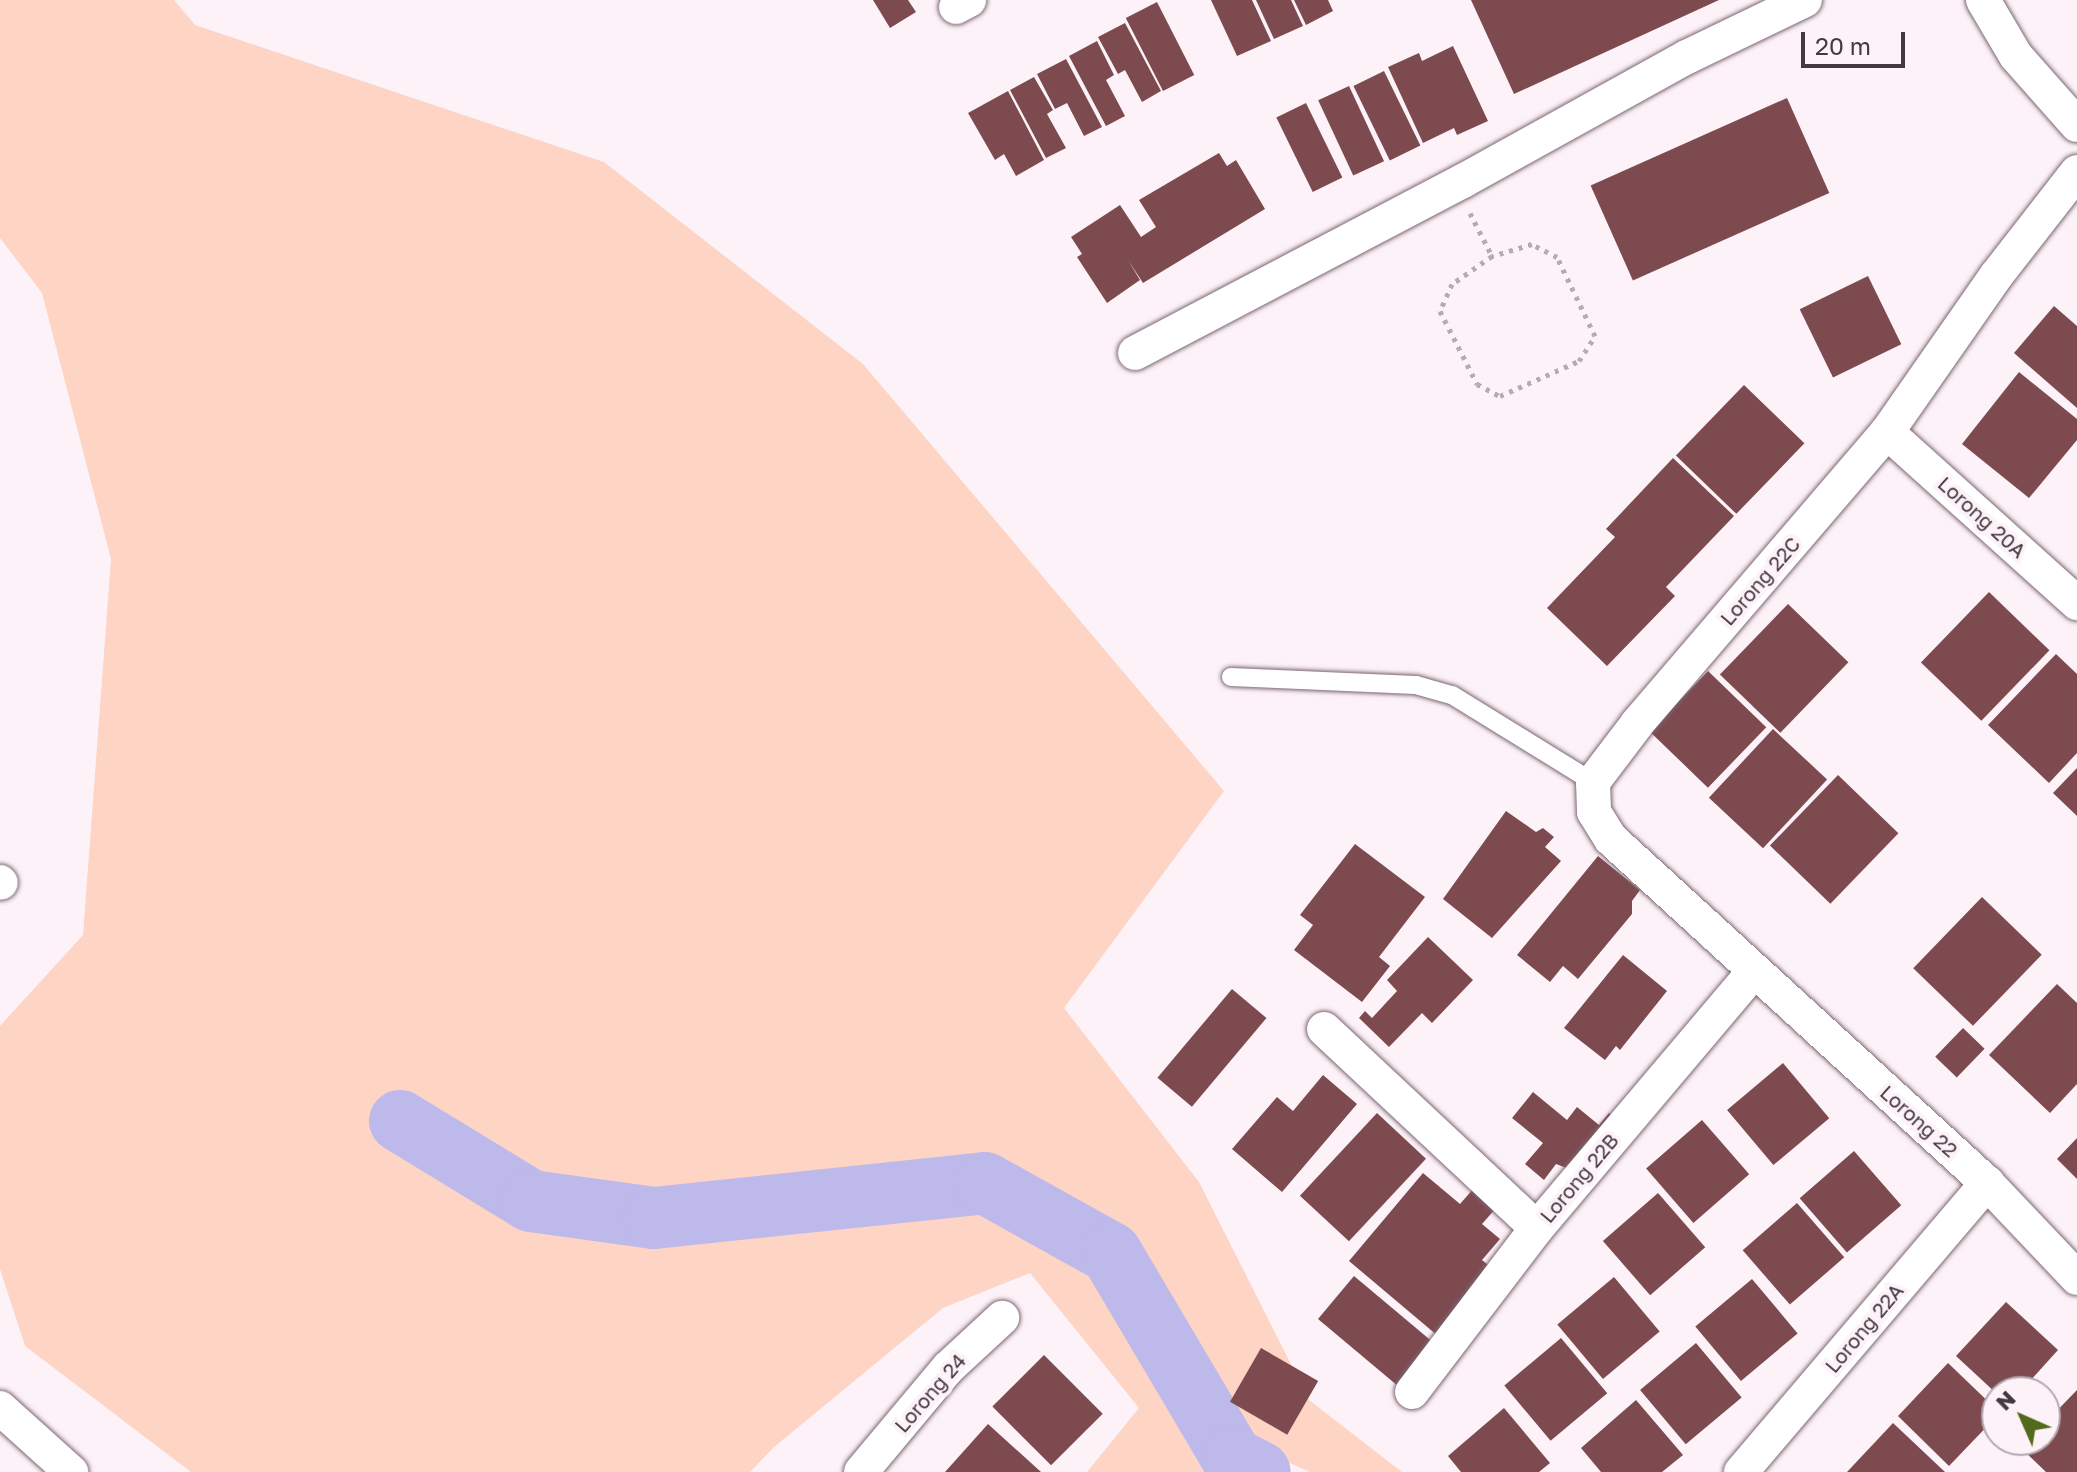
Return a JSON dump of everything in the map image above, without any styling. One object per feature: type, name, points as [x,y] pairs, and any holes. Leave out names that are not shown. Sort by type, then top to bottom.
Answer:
[{"type":"street","points":[[1135,353],[1463,181],[1687,57],[1805,0]]},
{"type":"street","points":[[1983,0],[2016,56],[2077,125]]},
{"type":"street","name":"Lorong 22C","points":[[1593,782],[1637,724],[1887,432],[1996,276],[2077,172]]},
{"type":"street","name":"Lorong 20A","points":[[1887,432],[2077,603]]},
{"type":"street","points":[[1593,782],[1594,812],[1611,839],[1754,971]]},
{"type":"street","name":"Lorong 22","points":[[1754,971],[1987,1183],[2077,1278]]},
{"type":"street","name":"Lorong 22B","points":[[1412,1392],[1537,1228],[1754,971]]},
{"type":"street","points":[[1324,1029],[1537,1228]]},
{"type":"street","name":"Lorong 22A","points":[[1741,1472],[1987,1183]]},
{"type":"street","name":"Lorong 24","points":[[861,1472],[948,1368],[1002,1318]]},
{"type":"street","points":[[0,1408],[71,1472]]},
{"type":"lane","points":[[1231,677],[1416,685],[1452,695],[1593,782]]},
{"type":"path","points":[[1463,181],[1468,209],[1492,256]]},
{"type":"path","points":[[1532,244],[1557,257],[1595,336],[1579,361],[1500,396],[1477,384],[1440,311],[1452,284],[1492,256],[1532,244]]},
{"type":"shaded area","points":[[0,0],[174,0],[195,25],[604,162],[863,364],[1224,791],[1064,1008],[1199,1182],[1309,1400],[1402,1472],[1310,1472],[1228,1435],[1122,1253],[1116,1250],[1108,1259],[1108,1273],[1216,1472],[1087,1472],[1139,1408],[1030,1273],[943,1308],[774,1447],[750,1472],[191,1472],[25,1346],[0,1269],[0,1026],[83,935],[111,559],[42,293],[0,238]]},
{"type":"building","points":[[873,0],[908,0],[916,12],[890,28]]},
{"type":"building","points":[[1211,0],[1252,0],[1271,41],[1237,56]]},
{"type":"building","points":[[1256,0],[1291,0],[1303,26],[1274,39]]},
{"type":"building","points":[[1294,0],[1328,0],[1333,11],[1306,25]]},
{"type":"building","points":[[1471,0],[1719,0],[1514,94]]},
{"type":"building","points":[[1157,2],[1194,75],[1163,91],[1126,18]]},
{"type":"building","points":[[1125,23],[1161,91],[1142,102],[1125,70],[1118,74],[1098,37]]},
{"type":"building","points":[[1097,41],[1114,75],[1106,80],[1125,116],[1106,126],[1069,56]]},
{"type":"building","points":[[1453,46],[1488,121],[1457,135],[1454,128],[1423,143],[1388,67],[1419,53],[1422,61]]},
{"type":"building","points":[[1066,59],[1102,127],[1084,136],[1067,103],[1055,109],[1037,74]]},
{"type":"building","points":[[1384,71],[1420,146],[1390,161],[1353,86]]},
{"type":"building","points":[[1034,77],[1053,110],[1047,114],[1066,148],[1046,158],[1010,90]]},
{"type":"building","points":[[1349,86],[1384,161],[1353,176],[1318,100]]},
{"type":"building","points":[[1008,91],[1044,160],[1016,176],[1004,154],[995,160],[968,113]]},
{"type":"building","points":[[1787,98],[1829,193],[1633,280],[1591,185]]},
{"type":"building","points":[[1306,103],[1342,178],[1313,192],[1276,117]]},
{"type":"building","points":[[1219,153],[1227,166],[1236,160],[1265,209],[1143,283],[1128,260],[1140,280],[1107,303],[1077,257],[1082,254],[1071,237],[1120,205],[1141,237],[1156,227],[1139,200]]},
{"type":"building","points":[[1868,276],[1901,344],[1833,378],[1800,309]]},
{"type":"building","points":[[2054,306],[2077,326],[2077,408],[2014,353]]},
{"type":"building","points":[[2019,372],[2077,419],[2077,440],[2029,498],[1962,444]]},
{"type":"building","points":[[1744,385],[1804,443],[1736,514],[1676,455]]},
{"type":"building","points":[[1673,458],[1734,516],[1666,587],[1675,596],[1607,666],[1547,608],[1615,537],[1606,529]]},
{"type":"building","points":[[1989,592],[2049,650],[1981,721],[1921,662]]},
{"type":"building","points":[[1788,604],[1848,662],[1780,733],[1720,674]]},
{"type":"building","points":[[2056,654],[2077,674],[2077,753],[2049,783],[1988,725]]},
{"type":"building","points":[[1708,671],[1766,727],[1708,788],[1650,731]]},
{"type":"building","points":[[1773,729],[1827,779],[1763,848],[1709,798]]},
{"type":"building","points":[[2077,768],[2077,816],[2053,793]]},
{"type":"building","points":[[1838,775],[1898,833],[1830,904],[1770,845]]},
{"type":"building","points":[[1506,811],[1536,832],[1543,828],[1554,837],[1545,847],[1561,861],[1492,938],[1443,899]]},
{"type":"building","points":[[1355,844],[1425,897],[1379,957],[1390,966],[1362,1002],[1294,950],[1313,925],[1300,915]]},
{"type":"building","points":[[1598,856],[1640,890],[1632,901],[1632,914],[1578,979],[1563,966],[1550,982],[1517,955]]},
{"type":"building","points":[[1982,897],[2042,955],[1973,1026],[1913,968]]},
{"type":"building","points":[[1428,937],[1473,980],[1432,1023],[1422,1013],[1389,1047],[1359,1018],[1365,1011],[1372,1018],[1397,991],[1387,980]]},
{"type":"building","points":[[1623,955],[1667,991],[1620,1050],[1616,1046],[1605,1060],[1564,1028]]},
{"type":"building","points":[[2057,984],[2077,1003],[2077,1084],[2050,1113],[1989,1055]]},
{"type":"building","points":[[1232,989],[1266,1018],[1192,1107],[1157,1078]]},
{"type":"building","points":[[1963,1028],[1985,1049],[1957,1078],[1935,1057]]},
{"type":"building","points":[[1783,1063],[1829,1118],[1773,1165],[1727,1110]]},
{"type":"building","points":[[1323,1075],[1357,1104],[1282,1192],[1232,1149],[1277,1097],[1293,1111]]},
{"type":"building","points":[[1533,1092],[1567,1120],[1577,1107],[1599,1125],[1609,1113],[1612,1116],[1569,1169],[1556,1164],[1544,1180],[1525,1164],[1543,1143],[1512,1118]]},
{"type":"building","points":[[1377,1113],[1426,1159],[1349,1241],[1300,1196]]},
{"type":"building","points":[[1702,1120],[1749,1174],[1693,1223],[1646,1169]]},
{"type":"building","points":[[2077,1138],[2077,1179],[2057,1159]]},
{"type":"building","points":[[1854,1151],[1901,1205],[1847,1253],[1800,1198]]},
{"type":"building","points":[[1423,1173],[1460,1204],[1474,1188],[1497,1207],[1482,1224],[1500,1239],[1482,1260],[1493,1269],[1438,1336],[1349,1261]]},
{"type":"building","points":[[1658,1193],[1705,1247],[1650,1295],[1603,1241]]},
{"type":"building","points":[[1797,1203],[1844,1257],[1790,1305],[1743,1250]]},
{"type":"building","points":[[1354,1276],[1436,1345],[1400,1388],[1318,1319]]},
{"type":"building","points":[[1614,1277],[1660,1331],[1603,1379],[1557,1325]]},
{"type":"building","points":[[1752,1279],[1798,1333],[1741,1381],[1695,1327]]},
{"type":"building","points":[[2006,1302],[2058,1350],[2034,1376],[1981,1376],[1981,1379],[1956,1356]]},
{"type":"building","points":[[1561,1338],[1607,1393],[1551,1441],[1504,1386]]},
{"type":"building","points":[[1696,1343],[1742,1397],[1686,1444],[1640,1390]]},
{"type":"building","points":[[1261,1348],[1318,1381],[1287,1435],[1230,1402]]},
{"type":"building","points":[[1044,1355],[1103,1414],[1051,1465],[992,1407]]},
{"type":"building","points":[[1948,1363],[1981,1395],[1981,1433],[1949,1466],[1898,1416]]},
{"type":"building","points":[[2077,1390],[2077,1472],[2046,1472],[2029,1456],[2061,1456],[2061,1406]]},
{"type":"building","points":[[1636,1400],[1683,1455],[1662,1472],[1601,1472],[1581,1448]]},
{"type":"building","points":[[1504,1408],[1550,1463],[1539,1472],[1461,1472],[1448,1456]]},
{"type":"building","points":[[1893,1423],[1945,1472],[1847,1472]]},
{"type":"building","points":[[988,1424],[1041,1472],[945,1472]]},
{"type":"waterway","points":[[400,1121],[531,1201],[654,1218],[985,1183],[1111,1253],[1232,1458],[1260,1472]]}]
